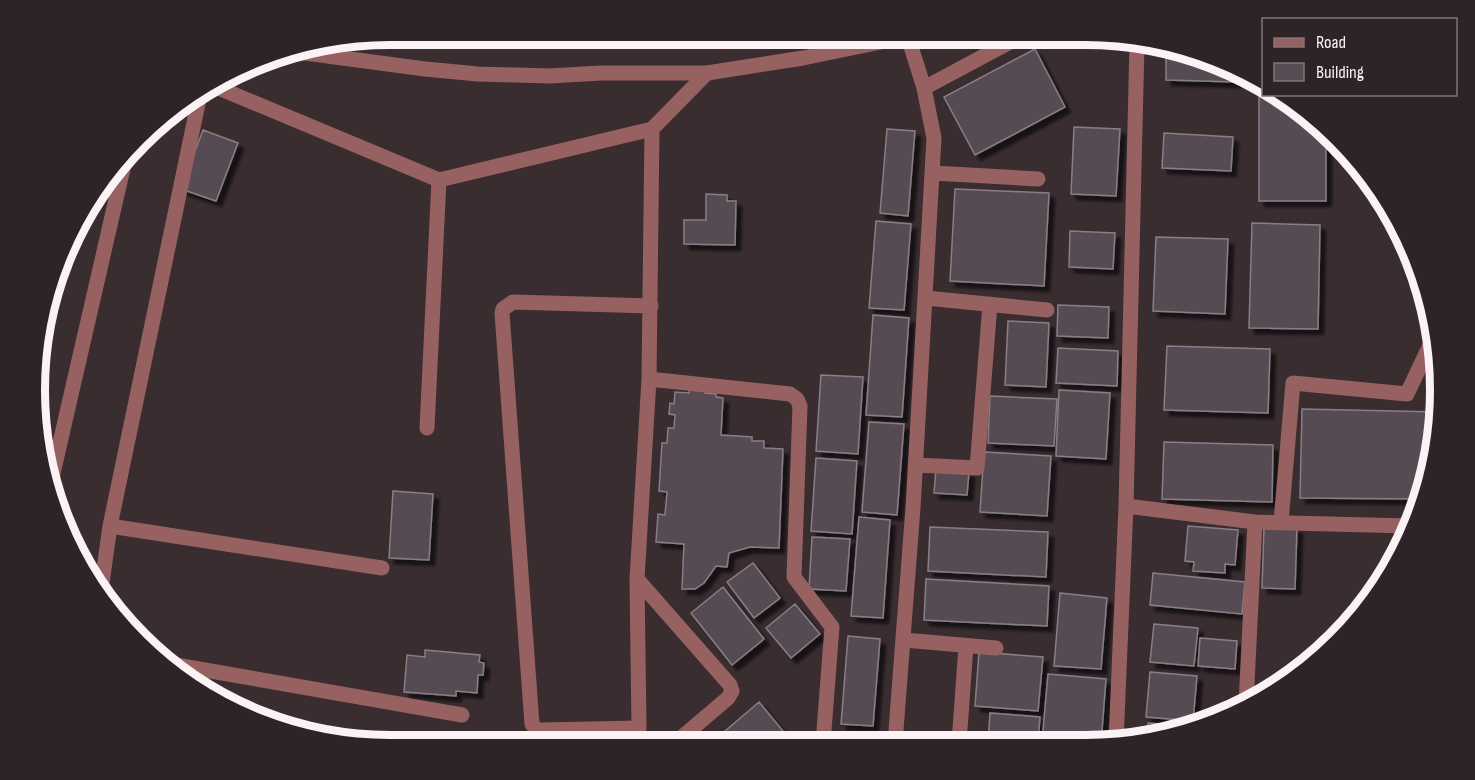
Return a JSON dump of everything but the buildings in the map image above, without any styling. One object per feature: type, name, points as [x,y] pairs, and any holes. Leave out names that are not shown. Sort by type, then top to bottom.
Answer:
[{"type":"street","points":[[314,54],[424,69],[478,74],[549,76],[601,73],[707,73],[867,45]]},
{"type":"street","points":[[896,735],[926,298],[934,138],[913,45]]},
{"type":"street","points":[[924,88],[1004,45]]},
{"type":"street","points":[[1116,733],[1126,506],[1137,49]]},
{"type":"street","points":[[220,89],[439,180],[652,129],[707,73]]},
{"type":"street","points":[[103,582],[110,526],[198,103]]},
{"type":"street","points":[[639,735],[637,579],[649,379],[652,129]]},
{"type":"street","points":[[54,467],[122,173]]},
{"type":"street","points":[[933,173],[1038,179]]},
{"type":"street","points":[[427,428],[439,180]]},
{"type":"street","points":[[926,298],[1047,310]]},
{"type":"street","points":[[639,728],[541,730],[531,724],[502,313],[503,309],[513,302],[651,306]]},
{"type":"street","points":[[915,465],[977,468],[990,304]]},
{"type":"street","points":[[1281,522],[1293,383],[1407,394],[1427,350]]},
{"type":"street","points":[[649,379],[790,394],[799,402],[794,577],[832,627],[825,735]]},
{"type":"street","points":[[1126,506],[1255,522],[1402,526]]},
{"type":"street","points":[[1246,695],[1255,522]]},
{"type":"street","points":[[110,526],[382,568]]},
{"type":"street","points":[[637,579],[730,685],[732,691],[728,698],[685,735]]},
{"type":"street","points":[[904,640],[996,648]]},
{"type":"street","points":[[960,735],[966,646]]},
{"type":"street","points":[[183,666],[462,715]]}]
